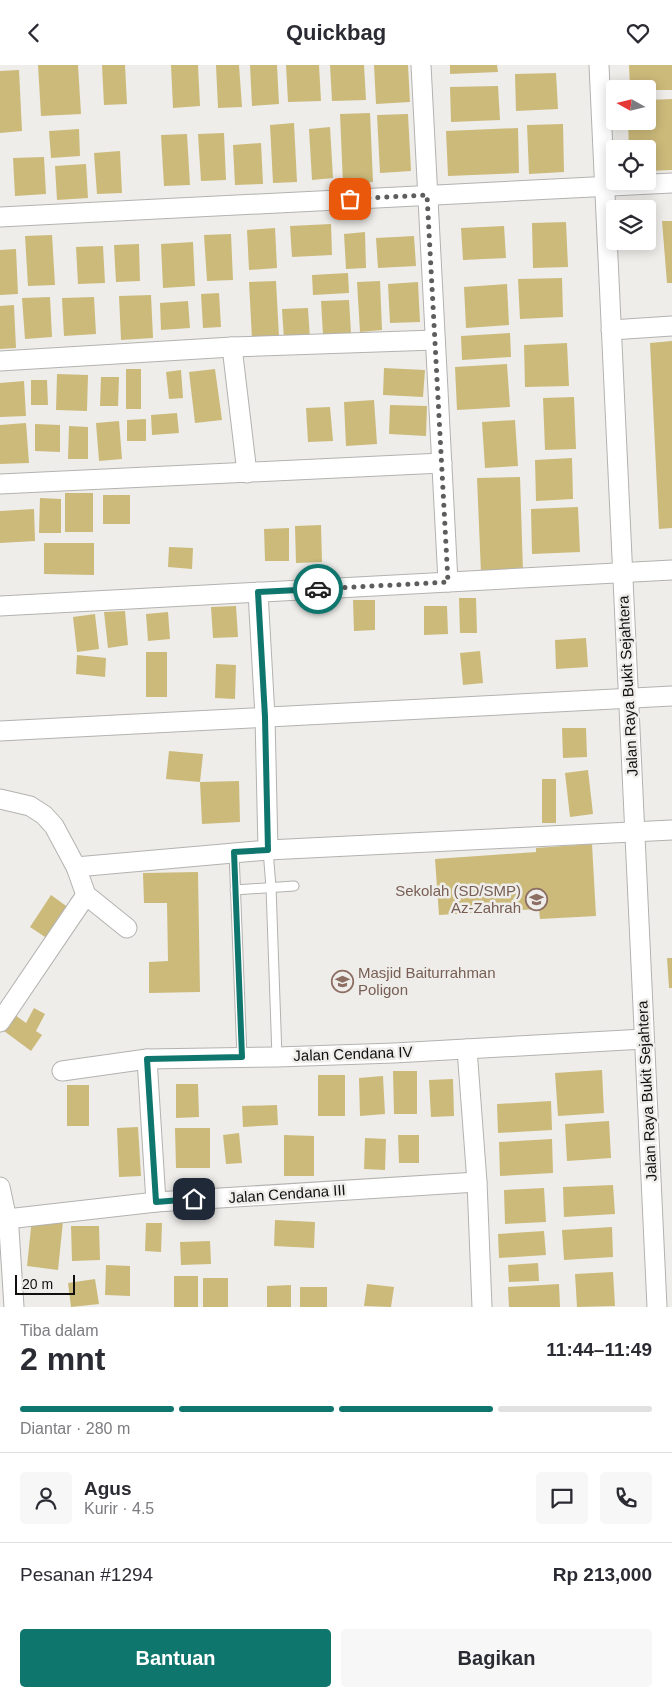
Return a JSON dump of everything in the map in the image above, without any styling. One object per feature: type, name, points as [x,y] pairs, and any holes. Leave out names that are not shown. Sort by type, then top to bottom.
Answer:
[{"type":"street","points":[[421,65],[448,582]]},
{"type":"street","name":"Jalan Raya Bukit Sejahtera","points":[[599,65],[657,1307]]},
{"type":"street","points":[[0,217],[672,183]]},
{"type":"street","points":[[611,330],[672,326]]},
{"type":"street","points":[[0,361],[232,347],[435,340]]},
{"type":"street","points":[[232,347],[247,473]]},
{"type":"street","points":[[0,484],[442,463]]},
{"type":"street","points":[[0,606],[672,570]]},
{"type":"street","points":[[258,592],[265,717],[268,850]]},
{"type":"street","points":[[0,731],[672,696]]},
{"type":"street","points":[[0,799],[30,806],[44,815],[54,825],[76,867],[86,895],[127,929]]},
{"type":"street","points":[[76,867],[234,852],[672,830]]},
{"type":"street","points":[[0,1022],[86,895]]},
{"type":"street","name":"Jalan Cendana IV","points":[[62,1071],[147,1059],[277,1057],[644,1039]]},
{"type":"street","points":[[467,1049],[477,1182],[482,1307]]},
{"type":"street","points":[[147,1059],[156,1202]]},
{"type":"street","name":"Jalan Cendana III","points":[[7,1219],[156,1202],[477,1182]]},
{"type":"street","points":[[0,1187],[7,1219],[14,1307]]},
{"type":"lane","points":[[268,850],[277,1057]]},
{"type":"lane","points":[[234,852],[242,1057]]},
{"type":"lane","points":[[235,890],[294,886]]},
{"type":"building","points":[[38,65],[78,65],[81,114],[41,116]]},
{"type":"building","points":[[102,65],[125,65],[127,104],[104,105]]},
{"type":"building","points":[[171,65],[198,65],[200,106],[173,108]]},
{"type":"building","points":[[216,65],[239,65],[242,107],[218,108]]},
{"type":"building","points":[[250,65],[277,65],[279,104],[252,106]]},
{"type":"building","points":[[286,65],[319,65],[321,101],[288,102]]},
{"type":"building","points":[[330,65],[364,65],[366,100],[332,101]]},
{"type":"building","points":[[374,65],[408,65],[410,102],[376,104]]},
{"type":"building","points":[[450,65],[497,65],[498,72],[450,74]]},
{"type":"building","points":[[629,65],[672,65],[672,90],[656,90],[656,80],[630,80]]},
{"type":"building","points":[[19,70],[22,131],[0,133],[0,71]]},
{"type":"building","points":[[556,73],[558,109],[516,111],[515,74]]},
{"type":"building","points":[[498,86],[500,120],[451,122],[450,87]]},
{"type":"building","points":[[672,99],[672,170],[656,171],[656,140],[629,140],[628,130],[656,130],[656,100]]},
{"type":"building","points":[[370,113],[373,182],[343,184],[340,114]]},
{"type":"building","points":[[408,114],[411,171],[380,173],[377,115]]},
{"type":"building","points":[[294,123],[297,182],[273,183],[270,125]]},
{"type":"building","points":[[563,124],[564,172],[529,174],[527,125]]},
{"type":"building","points":[[330,127],[333,178],[312,180],[309,129]]},
{"type":"building","points":[[518,128],[519,173],[448,176],[446,131]]},
{"type":"building","points":[[79,129],[80,156],[51,158],[49,131]]},
{"type":"building","points":[[224,133],[226,180],[201,181],[198,134]]},
{"type":"building","points":[[187,134],[190,185],[164,186],[161,135]]},
{"type":"building","points":[[261,143],[263,184],[235,185],[233,145]]},
{"type":"building","points":[[120,151],[122,193],[97,194],[94,153]]},
{"type":"building","points":[[44,157],[46,194],[15,196],[13,158]]},
{"type":"building","points":[[86,164],[88,198],[57,200],[55,166]]},
{"type":"building","points":[[662,221],[672,221],[672,283],[667,283]]},
{"type":"building","points":[[566,222],[568,267],[533,268],[532,223]]},
{"type":"building","points":[[331,224],[332,255],[292,257],[290,226]]},
{"type":"building","points":[[504,226],[506,258],[463,260],[461,228]]},
{"type":"building","points":[[275,228],[277,268],[249,270],[247,230]]},
{"type":"building","points":[[365,232],[366,268],[346,269],[344,234]]},
{"type":"building","points":[[231,234],[233,280],[207,281],[204,235]]},
{"type":"building","points":[[52,235],[55,285],[28,286],[25,236]]},
{"type":"building","points":[[414,236],[416,266],[378,268],[376,238]]},
{"type":"building","points":[[193,242],[195,286],[163,288],[161,244]]},
{"type":"building","points":[[139,244],[140,281],[116,282],[114,245]]},
{"type":"building","points":[[103,246],[105,283],[78,284],[76,247]]},
{"type":"building","points":[[16,249],[18,294],[0,295],[0,250]]},
{"type":"building","points":[[348,273],[349,293],[313,295],[312,275]]},
{"type":"building","points":[[562,278],[563,317],[520,319],[518,279]]},
{"type":"building","points":[[276,281],[279,337],[252,339],[249,282]]},
{"type":"building","points":[[380,281],[382,330],[360,332],[357,282]]},
{"type":"building","points":[[418,282],[420,322],[390,323],[388,284]]},
{"type":"building","points":[[507,284],[509,325],[466,328],[464,287]]},
{"type":"building","points":[[219,293],[221,327],[203,328],[201,294]]},
{"type":"building","points":[[151,295],[153,338],[121,340],[119,296]]},
{"type":"building","points":[[50,297],[52,337],[25,339],[22,298]]},
{"type":"building","points":[[94,297],[96,334],[64,336],[62,298]]},
{"type":"building","points":[[349,300],[351,333],[323,335],[321,301]]},
{"type":"building","points":[[188,301],[190,328],[161,330],[160,303]]},
{"type":"building","points":[[14,305],[16,348],[0,349],[0,306]]},
{"type":"building","points":[[308,308],[310,339],[284,340],[282,309]]},
{"type":"building","points":[[510,333],[511,357],[462,360],[461,336]]},
{"type":"building","points":[[672,341],[672,528],[659,529],[650,343]]},
{"type":"building","points":[[567,343],[569,386],[525,387],[524,345]]},
{"type":"building","points":[[507,364],[510,407],[457,410],[455,367]]},
{"type":"building","points":[[384,368],[425,370],[423,397],[383,395]]},
{"type":"building","points":[[126,369],[141,369],[141,409],[126,409]]},
{"type":"building","points":[[215,369],[222,420],[195,423],[189,372]]},
{"type":"building","points":[[181,370],[183,398],[169,399],[166,372]]},
{"type":"building","points":[[57,374],[88,375],[87,411],[56,410]]},
{"type":"building","points":[[101,377],[119,377],[118,406],[100,406]]},
{"type":"building","points":[[31,380],[47,380],[48,405],[31,405]]},
{"type":"building","points":[[24,381],[26,416],[0,417],[0,383]]},
{"type":"building","points":[[574,397],[576,449],[545,450],[543,398]]},
{"type":"building","points":[[374,400],[377,444],[346,446],[344,402]]},
{"type":"building","points":[[390,405],[427,406],[426,436],[389,434]]},
{"type":"building","points":[[330,407],[333,441],[308,442],[306,408]]},
{"type":"building","points":[[177,413],[179,433],[152,435],[151,415]]},
{"type":"building","points":[[146,419],[146,441],[127,441],[127,420]]},
{"type":"building","points":[[515,420],[518,466],[485,468],[482,422]]},
{"type":"building","points":[[119,421],[122,459],[99,461],[96,423]]},
{"type":"building","points":[[26,423],[29,463],[0,464],[0,425]]},
{"type":"building","points":[[35,424],[60,425],[60,452],[35,451]]},
{"type":"building","points":[[69,426],[88,427],[88,459],[68,459]]},
{"type":"building","points":[[572,458],[573,499],[536,501],[535,460]]},
{"type":"building","points":[[520,477],[523,572],[481,573],[477,478]]},
{"type":"building","points":[[65,493],[93,493],[93,532],[65,532]]},
{"type":"building","points":[[103,495],[130,495],[130,524],[103,524]]},
{"type":"building","points":[[40,498],[61,499],[61,533],[39,533]]},
{"type":"building","points":[[578,507],[580,552],[532,554],[531,509]]},
{"type":"building","points":[[34,509],[35,541],[0,543],[0,511]]},
{"type":"building","points":[[321,525],[322,562],[296,563],[295,526]]},
{"type":"building","points":[[289,528],[289,561],[265,561],[264,529]]},
{"type":"building","points":[[44,543],[94,543],[94,575],[44,574]]},
{"type":"building","points":[[169,547],[193,548],[192,569],[168,567]]},
{"type":"building","points":[[459,598],[476,598],[477,633],[460,633]]},
{"type":"building","points":[[353,600],[375,600],[375,630],[354,631]]},
{"type":"building","points":[[236,606],[238,637],[213,638],[211,607]]},
{"type":"building","points":[[424,606],[447,606],[448,634],[424,635]]},
{"type":"building","points":[[125,611],[128,645],[108,648],[104,612]]},
{"type":"building","points":[[168,612],[170,639],[148,641],[146,614]]},
{"type":"building","points":[[95,614],[99,649],[77,652],[73,617]]},
{"type":"building","points":[[586,638],[588,667],[556,669],[555,640]]},
{"type":"building","points":[[480,651],[483,683],[463,685],[460,653]]},
{"type":"building","points":[[146,652],[167,652],[167,697],[146,697]]},
{"type":"building","points":[[77,655],[106,658],[105,677],[76,674]]},
{"type":"building","points":[[216,664],[236,665],[235,699],[215,698]]},
{"type":"building","points":[[562,728],[586,728],[587,757],[563,758]]},
{"type":"building","points":[[169,751],[203,754],[200,782],[166,779]]},
{"type":"building","points":[[588,770],[593,814],[570,817],[565,773]]},
{"type":"building","points":[[542,779],[556,779],[556,823],[542,823]]},
{"type":"building","points":[[239,781],[240,822],[202,824],[200,782]]},
{"type":"building","points":[[592,844],[596,916],[540,919],[539,909],[439,915],[435,859],[536,852],[536,848]]},
{"type":"building","points":[[198,872],[200,992],[149,993],[149,962],[168,961],[167,903],[144,903],[143,873]]},
{"type":"building","points":[[51,895],[69,908],[48,939],[30,927]]},
{"type":"building","points":[[667,958],[672,958],[672,988],[669,988]]},
{"type":"building","points":[[34,1008],[45,1014],[36,1031],[42,1035],[31,1051],[0,1028],[11,1012],[26,1023]]},
{"type":"building","points":[[602,1070],[604,1113],[558,1116],[555,1073]]},
{"type":"building","points":[[393,1071],[417,1071],[417,1114],[394,1114]]},
{"type":"building","points":[[318,1075],[345,1075],[345,1116],[318,1116]]},
{"type":"building","points":[[383,1076],[385,1114],[360,1116],[359,1078]]},
{"type":"building","points":[[453,1079],[454,1116],[431,1117],[429,1080]]},
{"type":"building","points":[[176,1084],[198,1084],[199,1117],[176,1118]]},
{"type":"building","points":[[67,1085],[89,1085],[89,1126],[67,1126]]},
{"type":"building","points":[[551,1101],[552,1130],[498,1133],[497,1104]]},
{"type":"building","points":[[277,1105],[278,1125],[243,1127],[242,1106]]},
{"type":"building","points":[[609,1121],[611,1158],[567,1161],[565,1124]]},
{"type":"building","points":[[138,1127],[141,1176],[119,1177],[117,1128]]},
{"type":"building","points":[[175,1128],[210,1128],[210,1168],[176,1168]]},
{"type":"building","points":[[239,1133],[242,1163],[226,1164],[223,1135]]},
{"type":"building","points":[[284,1135],[314,1136],[314,1176],[284,1176]]},
{"type":"building","points":[[398,1135],[419,1135],[419,1163],[399,1163]]},
{"type":"building","points":[[365,1138],[386,1139],[385,1170],[364,1169]]},
{"type":"building","points":[[552,1139],[553,1173],[500,1176],[499,1142]]},
{"type":"building","points":[[613,1185],[615,1214],[564,1217],[563,1187]]},
{"type":"building","points":[[544,1188],[546,1222],[505,1224],[504,1190]]},
{"type":"building","points":[[32,1218],[63,1221],[58,1270],[27,1266]]},
{"type":"building","points":[[275,1220],[315,1222],[314,1248],[274,1246]]},
{"type":"building","points":[[146,1223],[162,1223],[161,1252],[145,1251]]},
{"type":"building","points":[[71,1226],[99,1226],[100,1260],[72,1261]]},
{"type":"building","points":[[612,1227],[613,1257],[564,1260],[562,1230]]},
{"type":"building","points":[[544,1231],[546,1255],[499,1258],[498,1234]]},
{"type":"building","points":[[210,1241],[211,1264],[181,1265],[180,1242]]},
{"type":"building","points":[[538,1263],[539,1281],[509,1282],[508,1265]]},
{"type":"building","points":[[106,1265],[130,1266],[130,1296],[105,1295]]},
{"type":"building","points":[[613,1272],[615,1306],[577,1307],[575,1274]]},
{"type":"building","points":[[174,1276],[198,1276],[198,1307],[174,1307]]},
{"type":"building","points":[[203,1278],[228,1278],[228,1307],[203,1307]]},
{"type":"building","points":[[95,1279],[99,1304],[71,1307],[68,1283]]},
{"type":"building","points":[[367,1284],[394,1287],[391,1307],[364,1306]]},
{"type":"building","points":[[559,1284],[560,1307],[509,1307],[508,1287]]},
{"type":"building","points":[[291,1285],[291,1307],[267,1307],[267,1286]]},
{"type":"building","points":[[300,1287],[327,1287],[327,1307],[300,1307]]},
{"type":"way so far","points":[[318,589],[448,582],[427,195],[350,199]]},
{"type":"place","name":"Sekolah (SD/SMP) Az-Zahrah","points":[[537,900]]},
{"type":"place","name":"Masjid Baiturrahman Poligon","points":[[342,982]]},
{"type":"route","points":[[194,1199],[156,1202],[147,1059],[242,1057],[234,852],[268,850],[265,717],[258,592],[318,589]]}]
